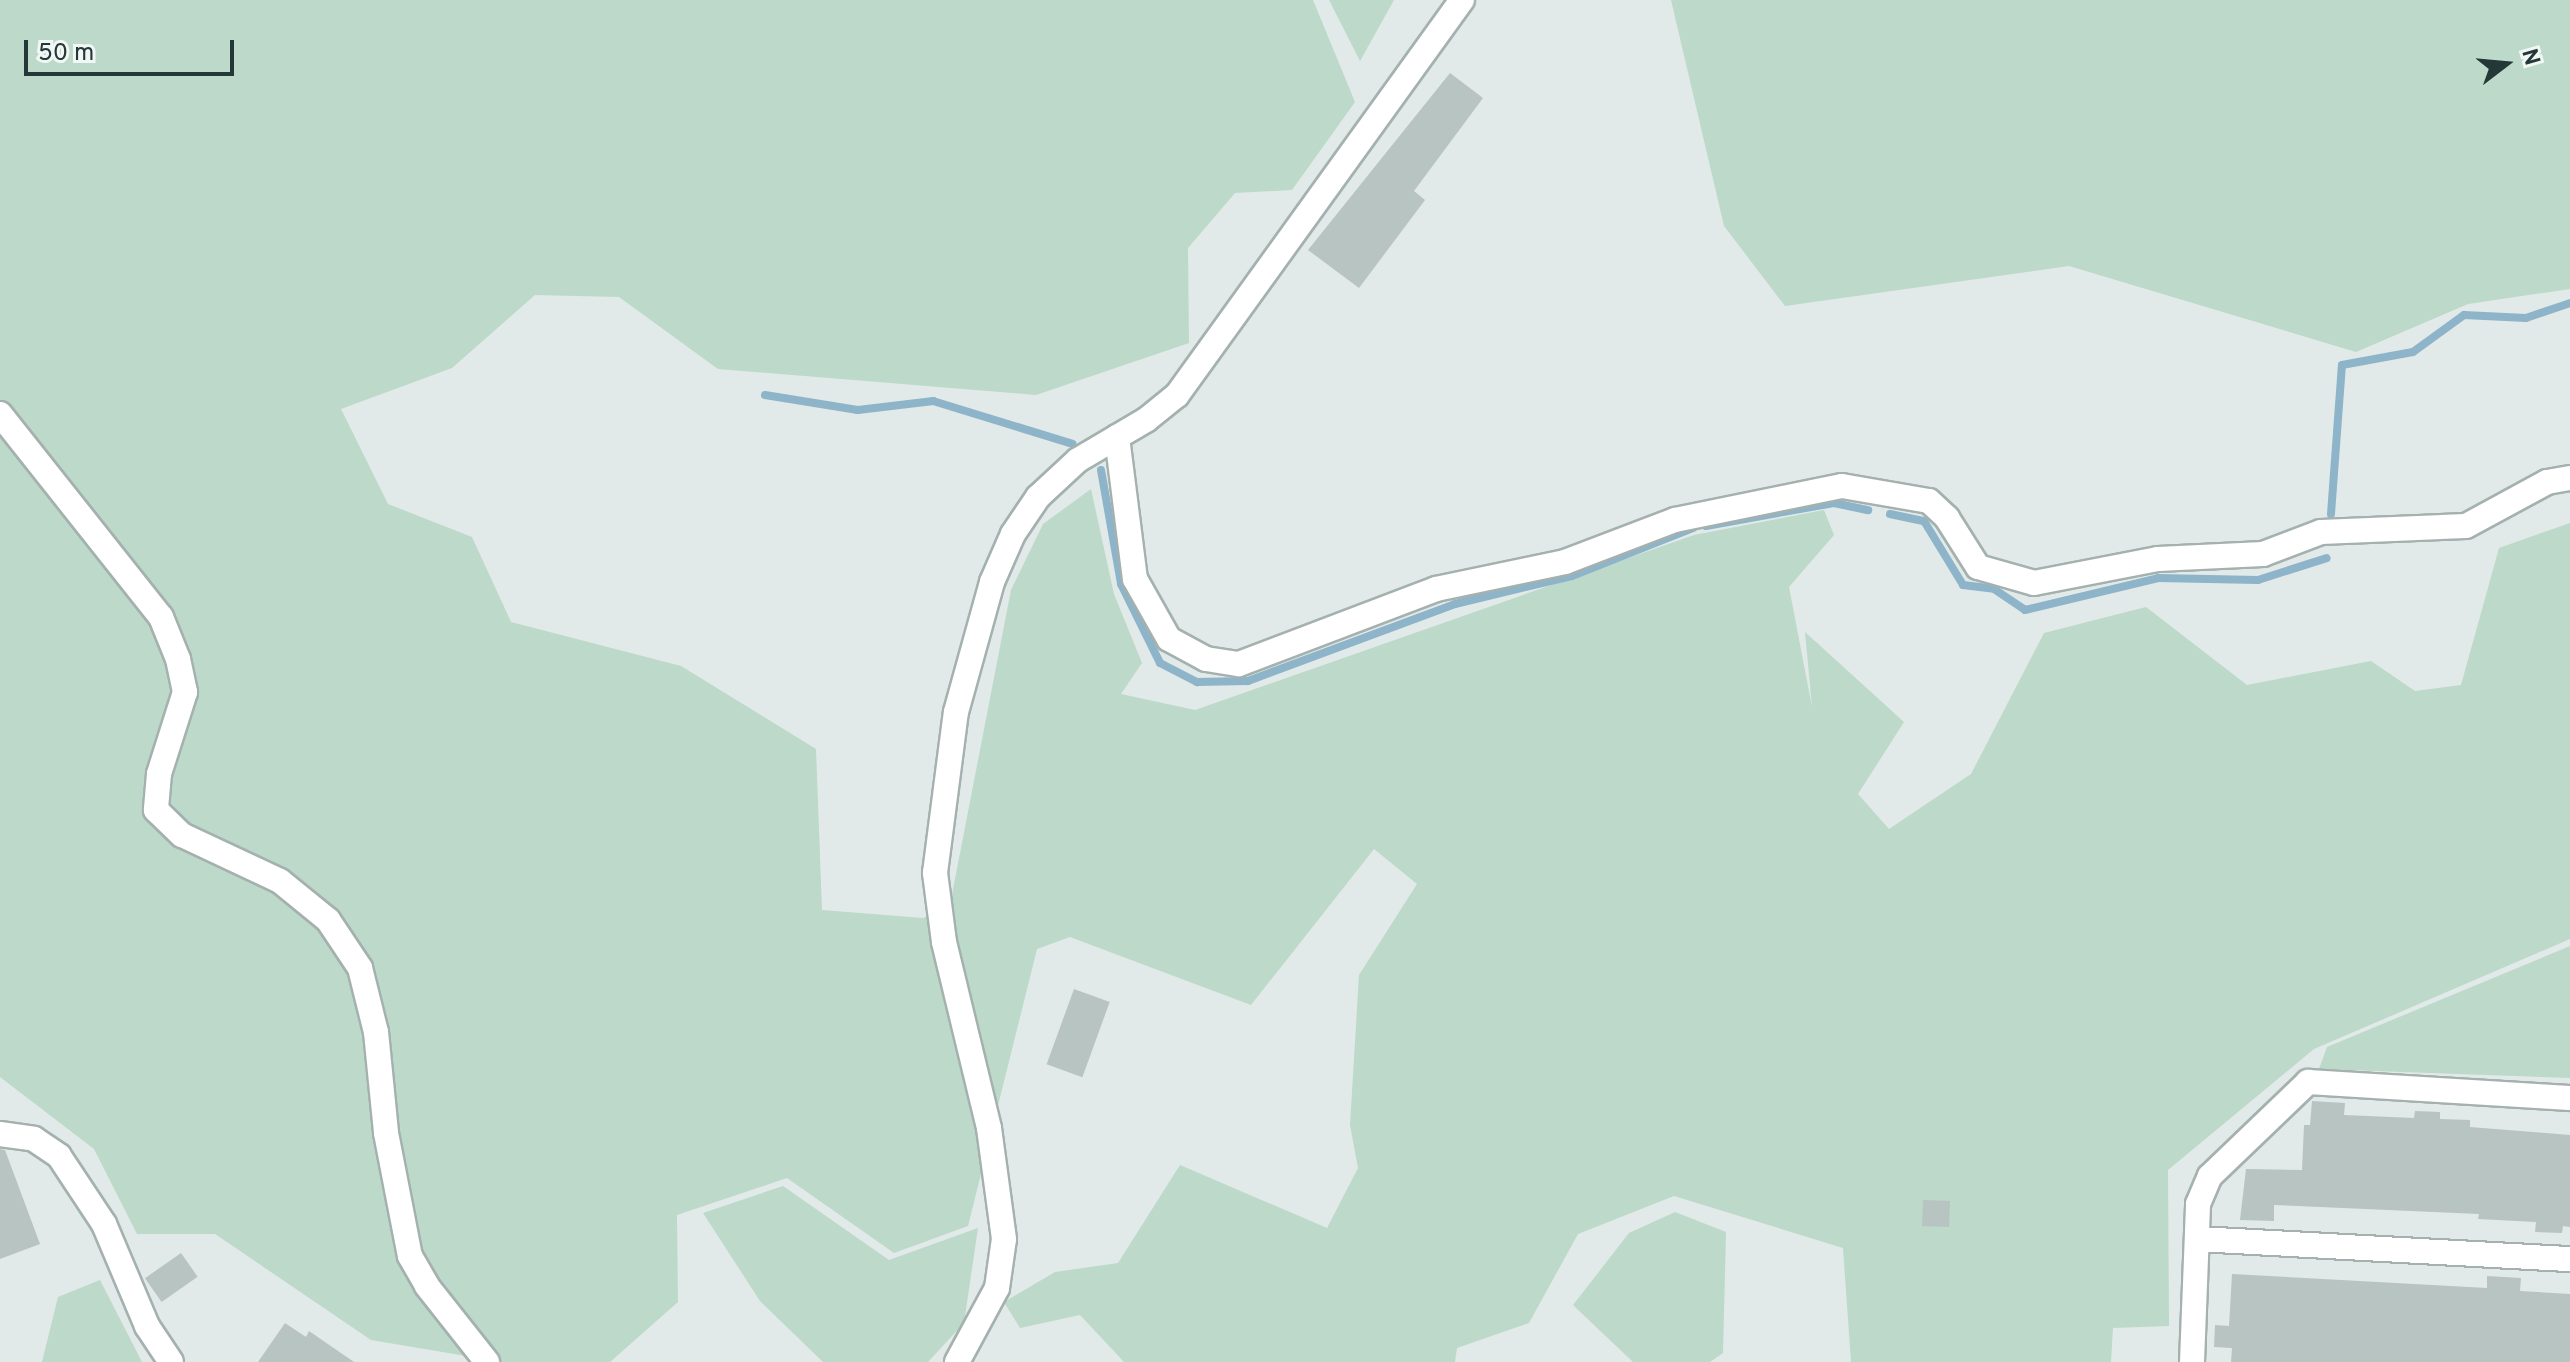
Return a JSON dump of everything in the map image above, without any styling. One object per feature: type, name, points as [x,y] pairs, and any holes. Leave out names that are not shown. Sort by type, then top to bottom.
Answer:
[{"type":"street","points":[[957,1362],[997,1288],[1004,1239],[989,1128],[944,942],[935,873],[956,712],[992,582],[1013,534],[1038,497],[1078,460],[1177,395],[1211,352],[1462,0]]},
{"type":"street","points":[[0,414],[161,617],[178,659],[185,692],[159,774],[156,810],[182,835],[280,881],[328,920],[360,968],[376,1032],[386,1133],[410,1256],[427,1286],[487,1362]]},
{"type":"street","points":[[1117,437],[1135,579],[1169,639],[1206,659],[1239,664],[1436,589],[1565,562],[1675,520],[1842,486],[1929,501],[1947,518],[1978,567],[2034,583],[2158,559],[2263,554],[2321,532],[2466,526],[2547,482],[2570,478]]},
{"type":"street","points":[[2192,1362],[2198,1204],[2210,1176],[2308,1082],[2570,1098]]},
{"type":"street","points":[[0,1134],[34,1139],[59,1156],[104,1224],[147,1326],[171,1362]]},
{"type":"street","points":[[2198,1239],[2570,1259]]},
{"type":"green space","points":[[0,0],[1313,0],[1355,102],[1292,190],[1235,193],[1188,248],[1189,343],[1036,395],[718,369],[619,297],[535,295],[452,368],[341,409],[388,504],[472,537],[511,622],[681,666],[816,749],[822,910],[923,918],[949,910],[1011,590],[1043,524],[1091,489],[1114,594],[1142,663],[1121,694],[1195,710],[1694,535],[1824,510],[1834,535],[1789,587],[1812,707],[1805,632],[1904,722],[1858,794],[1889,829],[1971,774],[2044,633],[2146,607],[2247,685],[2371,661],[2415,691],[2461,685],[2499,548],[2570,523],[2570,939],[2314,1049],[2168,1170],[2169,1326],[2113,1328],[2111,1362],[1851,1362],[1843,1248],[1674,1196],[1578,1234],[1529,1323],[1457,1348],[1455,1362],[1124,1362],[1080,1315],[1020,1328],[1004,1302],[1055,1272],[1118,1263],[1180,1165],[1327,1228],[1358,1168],[1350,1125],[1359,975],[1417,884],[1374,849],[1251,1005],[1070,937],[1037,949],[968,1226],[894,1253],[787,1178],[677,1215],[678,1302],[610,1362],[502,1362],[371,1340],[215,1234],[137,1234],[94,1149],[0,1077]]},
{"type":"green space","points":[[1329,0],[1394,0],[1360,61]]},
{"type":"green space","points":[[1671,0],[2570,0],[2570,289],[2468,304],[2356,352],[2069,266],[1785,306],[1724,226]]},
{"type":"green space","points":[[2570,946],[2570,1078],[2319,1069],[2327,1047]]},
{"type":"green space","points":[[783,1186],[889,1260],[978,1228],[964,1323],[928,1362],[823,1362],[760,1301],[703,1213]]},
{"type":"green space","points":[[1675,1212],[1726,1232],[1723,1353],[1710,1362],[1633,1362],[1573,1305],[1629,1233]]},
{"type":"green space","points":[[100,1280],[142,1362],[42,1362],[58,1297]]},
{"type":"building","points":[[1450,73],[1483,98],[1414,191],[1425,200],[1359,288],[1308,250]]},
{"type":"building","points":[[1074,989],[1110,1002],[1082,1077],[1047,1064]]},
{"type":"building","points":[[2312,1101],[2345,1103],[2344,1115],[2414,1118],[2415,1111],[2440,1112],[2440,1119],[2470,1120],[2470,1127],[2570,1135],[2570,1227],[2563,1226],[2562,1233],[2535,1232],[2536,1222],[2478,1219],[2479,1214],[2274,1205],[2274,1221],[2240,1220],[2246,1169],[2302,1170],[2304,1125],[2310,1125]]},
{"type":"building","points":[[0,1149],[5,1150],[40,1244],[0,1259]]},
{"type":"building","points":[[1923,1200],[1950,1201],[1949,1227],[1922,1226]]},
{"type":"building","points":[[181,1253],[198,1277],[162,1302],[145,1278]]},
{"type":"building","points":[[2232,1274],[2487,1288],[2487,1276],[2521,1278],[2520,1291],[2570,1294],[2570,1362],[2231,1362],[2232,1348],[2214,1347],[2215,1325],[2229,1326]]},
{"type":"building","points":[[285,1323],[306,1337],[309,1331],[354,1362],[258,1362]]},
{"type":"waterway","points":[[2331,514],[2342,365],[2413,352],[2464,315],[2526,318],[2570,303]]},
{"type":"waterway","points":[[765,395],[858,410],[933,401],[1073,444]]},
{"type":"waterway","points":[[1101,470],[1121,584],[1160,663],[1197,682],[1248,681],[1455,604],[1572,576],[1693,528]]},
{"type":"waterway","points":[[1706,526],[1834,503],[1868,510]]},
{"type":"waterway","points":[[1890,514],[1924,521],[1963,585],[1994,589],[2025,610],[2158,578],[2258,580],[2327,558]]}]
